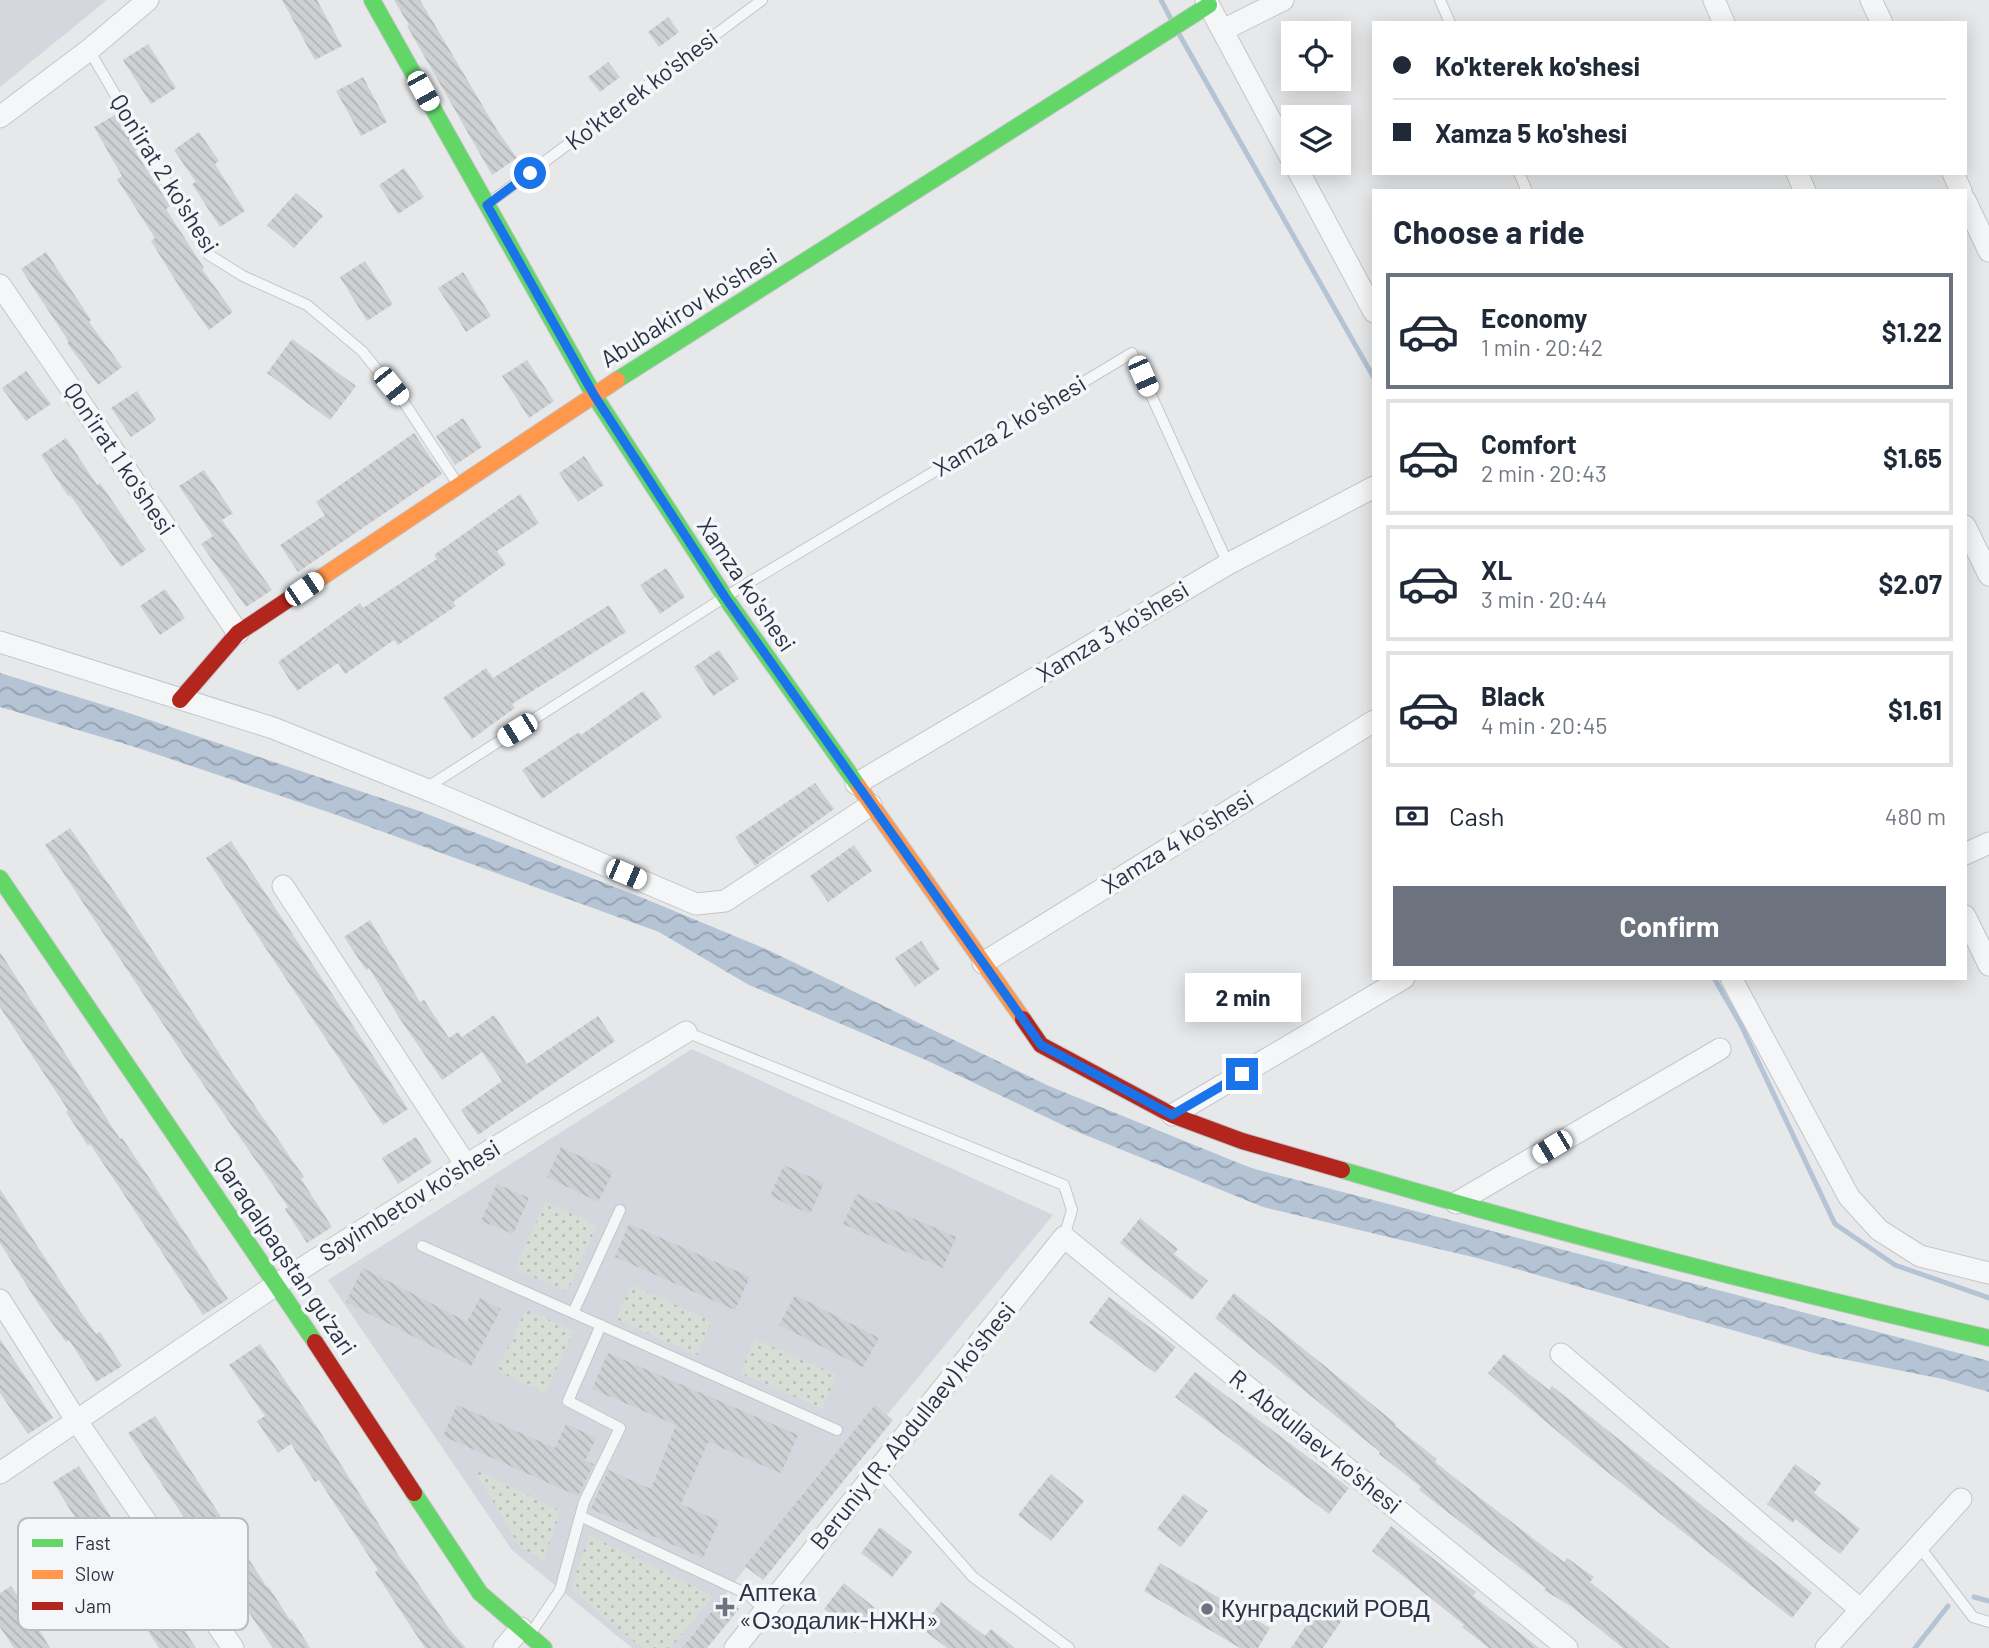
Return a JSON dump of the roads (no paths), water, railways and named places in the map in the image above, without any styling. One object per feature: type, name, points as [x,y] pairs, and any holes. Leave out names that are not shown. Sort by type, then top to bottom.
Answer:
[{"type":"street","points":[[0,117],[89,50],[148,0]]},
{"type":"street","name":"Xamza ko'shesi","points":[[372,0],[594,395],[725,597],[1041,1045],[1172,1115],[1242,1141],[1456,1203],[1837,1303],[1989,1338]]},
{"type":"street","points":[[1223,30],[1283,0]]},
{"type":"street","points":[[1714,0],[1723,21]]},
{"type":"street","points":[[1871,0],[1881,21]]},
{"type":"street","points":[[1208,3],[1281,138]]},
{"type":"street","name":"Abubakirov ko'shesi","points":[[180,700],[238,633],[594,395],[1208,3]]},
{"type":"street","points":[[1301,175],[1372,308]]},
{"type":"street","points":[[1967,205],[1989,251]]},
{"type":"street","name":"Qon'irat 1 ko'shesi","points":[[0,285],[238,633]]},
{"type":"street","name":"Xamza 3 ko'shesi","points":[[856,784],[1228,564],[1372,488]]},
{"type":"street","points":[[1967,530],[1989,575]]},
{"type":"street","points":[[0,642],[273,728],[696,904],[725,901],[872,805]]},
{"type":"street","name":"Xamza 4 ko'shesi","points":[[983,963],[1372,722]]},
{"type":"street","points":[[1967,853],[1989,843]]},
{"type":"street","name":"Qaraqalpaqstan gu'zari","points":[[0,878],[277,1284],[480,1593],[544,1648]]},
{"type":"street","points":[[283,886],[466,1165]]},
{"type":"street","points":[[1967,920],[1989,965]]},
{"type":"street","points":[[1172,1115],[1402,980]]},
{"type":"street","points":[[1732,980],[1849,1196],[1879,1230],[1920,1256],[1989,1273]]},
{"type":"street","name":"Sayimbetov ko'shesi","points":[[0,1473],[277,1284],[466,1165],[686,1032]]},
{"type":"street","points":[[1456,1203],[1720,1049]]},
{"type":"street","name":"Beruniy (R. Abdullaev) ko'shesi","points":[[735,1648],[1064,1237]]},
{"type":"street","name":"R. Abdullaev ko'shesi","points":[[1064,1237],[1567,1648]]},
{"type":"street","points":[[0,1300],[76,1420],[143,1518]]},
{"type":"street","points":[[1561,1354],[1861,1610]]},
{"type":"street","points":[[1826,1648],[1961,1499]]},
{"type":"street","points":[[221,1630],[233,1648]]},
{"type":"street","points":[[504,1648],[525,1631]]},
{"type":"lane","name":"Ko'kterek ko'shesi","points":[[487,205],[762,0]]},
{"type":"lane","points":[[1440,0],[1449,21]]},
{"type":"lane","name":"Qon'irat 2 ko'shesi","points":[[89,50],[209,255],[243,276],[307,305],[362,351],[405,404],[459,485]]},
{"type":"lane","name":"Xamza 2 ko'shesi","points":[[725,597],[1132,353],[1228,564]]},
{"type":"lane","points":[[425,789],[725,597]]},
{"type":"lane","points":[[686,1032],[1064,1185],[1072,1210],[1064,1237]]},
{"type":"lane","points":[[573,1313],[620,1210]]},
{"type":"lane","points":[[422,1246],[837,1430]]},
{"type":"lane","points":[[525,1631],[560,1590],[584,1502],[620,1428],[568,1401],[601,1325]]},
{"type":"lane","points":[[878,1470],[972,1577],[1069,1648]]},
{"type":"lane","points":[[580,1516],[747,1594],[765,1610]]},
{"type":"lane","points":[[1919,1546],[1973,1617],[1989,1622]]},
{"type":"water","points":[[0,673],[123,711],[422,812],[643,898],[766,949],[1049,1086],[1251,1168],[1989,1361],[1989,1392],[1943,1379],[1817,1354],[1477,1258],[1263,1207],[1073,1130],[926,1060],[749,985],[659,932],[334,814],[132,746],[0,707]]},
{"type":"waterway","points":[[1161,0],[1171,19]]},
{"type":"waterway","points":[[1179,34],[1372,374]]},
{"type":"waterway","points":[[1715,980],[1740,1023],[1835,1224],[1895,1265],[1989,1298]]},
{"type":"waterway","points":[[1974,1597],[1989,1601]]},
{"type":"waterway","points":[[1915,1648],[1948,1606]]},
{"type":"place","name":"Аптека «Озодалик-НЖН»","points":[[725,1607]]},
{"type":"place","name":"Кунградский РОВД","points":[[1207,1609]]}]
